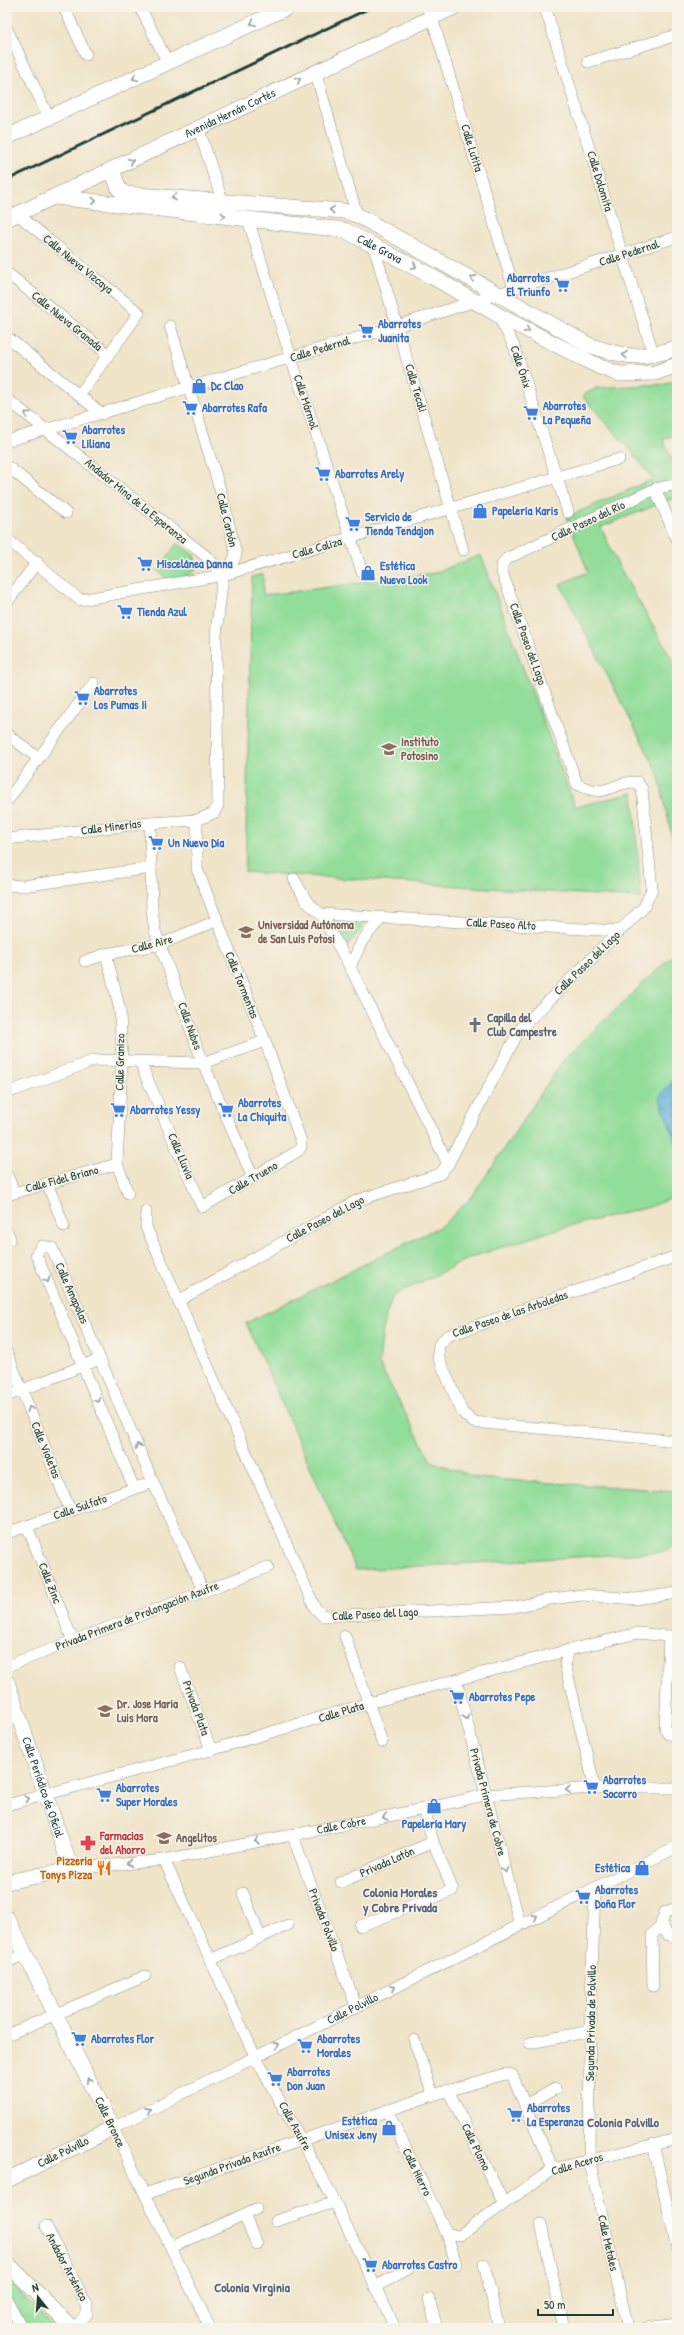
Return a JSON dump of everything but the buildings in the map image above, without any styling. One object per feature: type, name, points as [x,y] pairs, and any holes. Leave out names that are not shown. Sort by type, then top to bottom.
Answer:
[{"type":"main road","name":"Avenida Hernán Cortés","points":[[12,216],[199,130],[429,12],[454,7]]},
{"type":"main road","points":[[7,137],[285,8]]},
{"type":"main road","name":"Calle Grava","points":[[112,170],[119,189],[125,194],[343,210],[357,215],[499,293],[589,345],[621,356],[654,356],[677,348]]},
{"type":"main road","name":"Calle Grava","points":[[55,197],[344,230],[373,244],[574,356],[619,374],[655,373],[677,365]]},
{"type":"main road","name":"Calle Periódico de Oficial","points":[[7,1682],[47,1794],[71,1869]]},
{"type":"main road","name":"Calle Cobre","points":[[7,1882],[71,1869]]},
{"type":"main road","name":"Calle Bronce","points":[[7,1918],[113,2128]]},
{"type":"main road","name":"Calle Polvillo","points":[[7,2180],[113,2128]]},
{"type":"main road","points":[[7,2263],[73,2328]]},
{"type":"street","points":[[64,7],[86,55]]},
{"type":"street","points":[[140,7],[168,63]]},
{"type":"street","name":"Calle Dolomita","points":[[545,7],[654,356]]},
{"type":"street","name":"Calle Lutita","points":[[429,12],[514,289]]},
{"type":"street","points":[[7,29],[49,118]]},
{"type":"street","points":[[588,62],[677,35]]},
{"type":"street","points":[[315,71],[357,215]]},
{"type":"street","points":[[199,130],[222,200]]},
{"type":"street","name":"Calle Nueva Vizcaya","points":[[12,216],[139,313],[108,354]]},
{"type":"street","name":"Calle Mármol","points":[[248,219],[291,358],[362,572]]},
{"type":"street","name":"Calle Pedernal","points":[[7,441],[189,389],[397,326],[677,237]]},
{"type":"street","name":"Calle Tecali","points":[[373,244],[463,550]]},
{"type":"street","name":"Calle Nueva Granada","points":[[7,273],[108,354]]},
{"type":"street","name":"Calle Ónix","points":[[498,315],[514,346],[568,512]]},
{"type":"street","name":"Calle Carbón","points":[[170,326],[222,496],[236,554],[233,562],[223,575],[216,634],[218,805],[214,813]]},
{"type":"street","points":[[7,338],[102,414]]},
{"type":"street","points":[[79,395],[108,354]]},
{"type":"street","name":"Andador Mina de la Esperanza","points":[[7,399],[207,557],[223,575]]},
{"type":"street","name":"Calle Caliza","points":[[37,562],[80,600],[223,575],[351,539],[619,459]]},
{"type":"street","points":[[7,466],[66,513]]},
{"type":"street","name":"Calle Paseo del Río","points":[[502,564],[506,559],[655,489],[677,484]]},
{"type":"street","points":[[655,489],[677,539]]},
{"type":"street","points":[[7,539],[37,562],[7,602]]},
{"type":"street","name":"Calle Paseo del Lago","points":[[178,1301],[358,1200],[440,1174],[448,1164],[520,1029],[644,907],[652,889],[642,789],[637,782],[625,782],[601,792],[588,789],[577,784],[502,572],[502,564]]},
{"type":"street","points":[[7,799],[94,683]]},
{"type":"street","points":[[7,734],[38,758]]},
{"type":"street","name":"Calle Minerías","points":[[7,839],[150,823],[196,820],[214,813]]},
{"type":"street","name":"Calle Tormentas","points":[[196,820],[197,869],[216,921],[265,1040],[302,1141],[301,1147]]},
{"type":"street","name":"Calle Nubes","points":[[150,823],[152,910],[155,931],[203,1063],[252,1178]]},
{"type":"street","points":[[7,885],[23,886],[151,868]]},
{"type":"street","points":[[294,879],[307,902],[321,914],[350,967],[448,1164]]},
{"type":"street","name":"Calle Paseo Alto","points":[[321,914],[619,931]]},
{"type":"street","points":[[350,967],[362,941],[382,917]]},
{"type":"street","name":"Calle Aire","points":[[85,961],[106,954],[161,944],[216,921]]},
{"type":"street","name":"Calle Granizo","points":[[106,954],[120,1010],[122,1062],[117,1164],[128,1193]]},
{"type":"street","points":[[7,1093],[95,1060],[122,1062],[203,1063],[265,1040]]},
{"type":"street","name":"Calle Lluvia","points":[[140,1062],[202,1206]]},
{"type":"street","name":"Calle Trueno","points":[[202,1206],[252,1178],[301,1147]]},
{"type":"street","name":"Calle Fidel Briano","points":[[10,1194],[117,1164]]},
{"type":"street","points":[[7,1175],[10,1194]]},
{"type":"street","points":[[47,1183],[64,1226]]},
{"type":"street","name":"Calle Paseo del Lago","points":[[146,1212],[146,1227],[178,1301],[315,1608],[323,1616],[515,1607],[551,1599],[582,1595],[636,1599],[677,1593]]},
{"type":"street","name":"Calle Amapolas","points":[[134,1488],[36,1254],[38,1248],[42,1246],[52,1248],[153,1482],[203,1590]]},
{"type":"street","name":"Calle Paseo de las Arboledas","points":[[677,1256],[447,1336],[440,1345],[438,1356],[462,1412],[473,1422],[677,1441]]},
{"type":"street","name":"Calle Violetas","points":[[7,1353],[70,1510]]},
{"type":"street","points":[[7,1396],[100,1359]]},
{"type":"street","name":"Calle Sulfato","points":[[7,1532],[153,1482]]},
{"type":"street","name":"Calle Zinc","points":[[27,1526],[73,1641]]},
{"type":"street","name":"Privada Primera de Prolongación Azufre","points":[[7,1666],[268,1566]]},
{"type":"street","name":"Calle Plata","points":[[7,1805],[211,1750],[369,1703],[569,1650],[638,1633],[673,1636]]},
{"type":"street","points":[[345,1636],[382,1742]]},
{"type":"street","points":[[673,1636],[665,1729],[668,1734],[677,1735]]},
{"type":"street","points":[[569,1650],[565,1664],[595,1788]]},
{"type":"street","points":[[547,1656],[565,1664]]},
{"type":"street","name":"Privada Plata","points":[[180,1667],[211,1750]]},
{"type":"street","name":"Privada Primera de Cobre","points":[[456,1680],[520,1925]]},
{"type":"street","name":"Calle Cobre","points":[[71,1869],[164,1860],[424,1809],[485,1795],[595,1788],[677,1788]]},
{"type":"street","points":[[360,1926],[452,1890],[433,1842],[424,1809]]},
{"type":"street","name":"Privada Polvillo","points":[[292,1834],[356,2006]]},
{"type":"street","name":"Privada Latón","points":[[341,1882],[433,1842]]},
{"type":"street","name":"Calle Polvillo","points":[[113,2128],[677,1847]]},
{"type":"street","name":"Calle Azufre","points":[[164,1860],[255,2056],[302,2139],[335,2202],[395,2328]]},
{"type":"street","name":"Segunda Privada de Polvillo","points":[[589,2159],[590,2031],[595,1888]]},
{"type":"street","points":[[243,1893],[260,1937]]},
{"type":"street","points":[[677,1908],[665,1912],[661,1920],[662,1929],[668,1935],[677,1937]]},
{"type":"street","points":[[210,1960],[288,1925]]},
{"type":"street","points":[[653,1986],[652,1935],[656,1930],[662,1929]]},
{"type":"street","points":[[7,1962],[26,1954]]},
{"type":"street","points":[[7,2036],[144,1976]]},
{"type":"street","points":[[530,2043],[590,2031]]},
{"type":"street","points":[[414,2040],[432,2095]]},
{"type":"street","name":"Segunda Privada Azufre","points":[[145,2194],[387,2110],[504,2074],[512,2075],[525,2105]]},
{"type":"street","points":[[553,2169],[525,2105],[555,2089]]},
{"type":"street","name":"Calle Plomo","points":[[448,2090],[504,2204]]},
{"type":"street","name":"Calle Hierro","points":[[387,2110],[447,2234],[456,2264]]},
{"type":"street","name":"Calle Bronce","points":[[113,2128],[210,2328]]},
{"type":"street","name":"Calle Aceros","points":[[447,2234],[460,2235],[553,2169],[677,2138]]},
{"type":"street","points":[[653,2144],[677,2248]]},
{"type":"street","name":"Calle Metales","points":[[589,2159],[628,2328]]},
{"type":"street","points":[[276,2221],[335,2202]]},
{"type":"street","points":[[172,2247],[244,2215],[256,2208]]},
{"type":"street","points":[[244,2215],[257,2245]]},
{"type":"street","points":[[541,2224],[564,2328]]},
{"type":"street","name":"Andador Arsénico","points":[[46,2226],[87,2305],[87,2314],[73,2328]]},
{"type":"street","points":[[484,2264],[499,2328]]},
{"type":"street","points":[[375,2287],[408,2269]]},
{"type":"street","points":[[429,2299],[437,2328]]},
{"type":"street","points":[[7,2300],[10,2315],[22,2328]]},
{"type":"street","points":[[646,2328],[677,2324]]},
{"type":"green space","points":[[677,380],[677,434],[663,439],[677,473],[677,497],[601,527],[618,565],[677,668],[677,860],[658,773],[560,584],[588,572],[567,517],[653,479],[632,452],[582,396],[596,388],[666,384]]},
{"type":"green space","points":[[177,543],[194,555],[197,566],[189,575],[168,581],[158,571]]},
{"type":"green space","points":[[481,555],[575,807],[633,793],[641,898],[245,872],[252,577],[263,574],[263,595],[284,593],[434,573]]},
{"type":"green space","points":[[329,916],[368,920],[344,950],[328,921]]},
{"type":"green space","points":[[677,951],[677,1196],[646,1208],[561,1228],[472,1257],[393,1296],[384,1321],[379,1364],[431,1461],[477,1478],[677,1491],[677,1543],[662,1552],[356,1570],[246,1323],[443,1225],[471,1198],[564,1059]]},
{"type":"green space","points":[[7,2279],[52,2326],[49,2328],[24,2328],[12,2305],[8,2292]]},
{"type":"water","points":[[677,1077],[677,1145],[659,1097]]},
{"type":"railway","points":[[7,180],[372,7]]},
{"type":"place","name":"Abarrotes El Triunfo","points":[[562,285]]},
{"type":"place","name":"Abarrotes Juanita","points":[[366,331]]},
{"type":"place","name":"Dc Clao","points":[[199,386]]},
{"type":"place","name":"Abarrotes Rafa","points":[[190,408]]},
{"type":"place","name":"Abarrotes La Pequeña","points":[[531,413]]},
{"type":"place","name":"Abarrotes Liliana","points":[[70,437]]},
{"type":"place","name":"Abarrotes Arely","points":[[323,474]]},
{"type":"place","name":"Papelería Karis","points":[[480,511]]},
{"type":"place","name":"Servicio de Tienda Tendajon","points":[[353,524]]},
{"type":"place","name":"Miscelánea Danna","points":[[145,564]]},
{"type":"place","name":"Estética Nuevo Look","points":[[368,573]]},
{"type":"place","name":"Tienda Azul","points":[[125,612]]},
{"type":"place","name":"Abarrotes Los Pumas Ii","points":[[82,698]]},
{"type":"place","name":"Instituto Potosino","points":[[389,749]]},
{"type":"place","name":"Un Nuevo Día","points":[[156,843]]},
{"type":"place","name":"Universidad Autónoma de San Luis Potosi","points":[[246,932]]},
{"type":"place","name":"Capilla del Club Campestre","points":[[475,1025]]},
{"type":"place","name":"Abarrotes Yessy","points":[[118,1110]]},
{"type":"place","name":"Abarrotes La Chiquita","points":[[226,1110]]},
{"type":"place","name":"Abarrotes Pepe","points":[[457,1697]]},
{"type":"place","name":"Dr. Jose Maria Luis Mora","points":[[105,1711]]},
{"type":"place","name":"Abarrotes Socorro","points":[[591,1787]]},
{"type":"place","name":"Abarrotes Super Morales","points":[[104,1795]]},
{"type":"place","name":"Papelería Mary","points":[[434,1806]]},
{"type":"place","name":"Angelitos","points":[[164,1838]]},
{"type":"place","name":"Farmacias del Ahorro","points":[[88,1843]]},
{"type":"place","name":"Pizzeria Tonys Pizza","points":[[104,1868]]},
{"type":"place","name":"Estética","points":[[642,1868]]},
{"type":"place","name":"Abarrotes Doña Flor","points":[[583,1897]]},
{"type":"place","name":"Abarrotes Flor","points":[[79,2039]]},
{"type":"place","name":"Abarrotes Morales","points":[[305,2046]]},
{"type":"place","name":"Abarrotes Don Juan","points":[[275,2079]]},
{"type":"place","name":"Abarrotes La Esperanza","points":[[515,2115]]},
{"type":"place","name":"Estética Unisex Jeny","points":[[389,2128]]},
{"type":"place","name":"Abarrotes Castro","points":[[370,2265]]},
{"type":"district","name":"Colonia Morales y Cobre Privada","points":[[400,1900]]},
{"type":"district","name":"Colonia Polvillo","points":[[623,2122]]},
{"type":"district","name":"Colonia Virginia","points":[[252,2287]]}]
